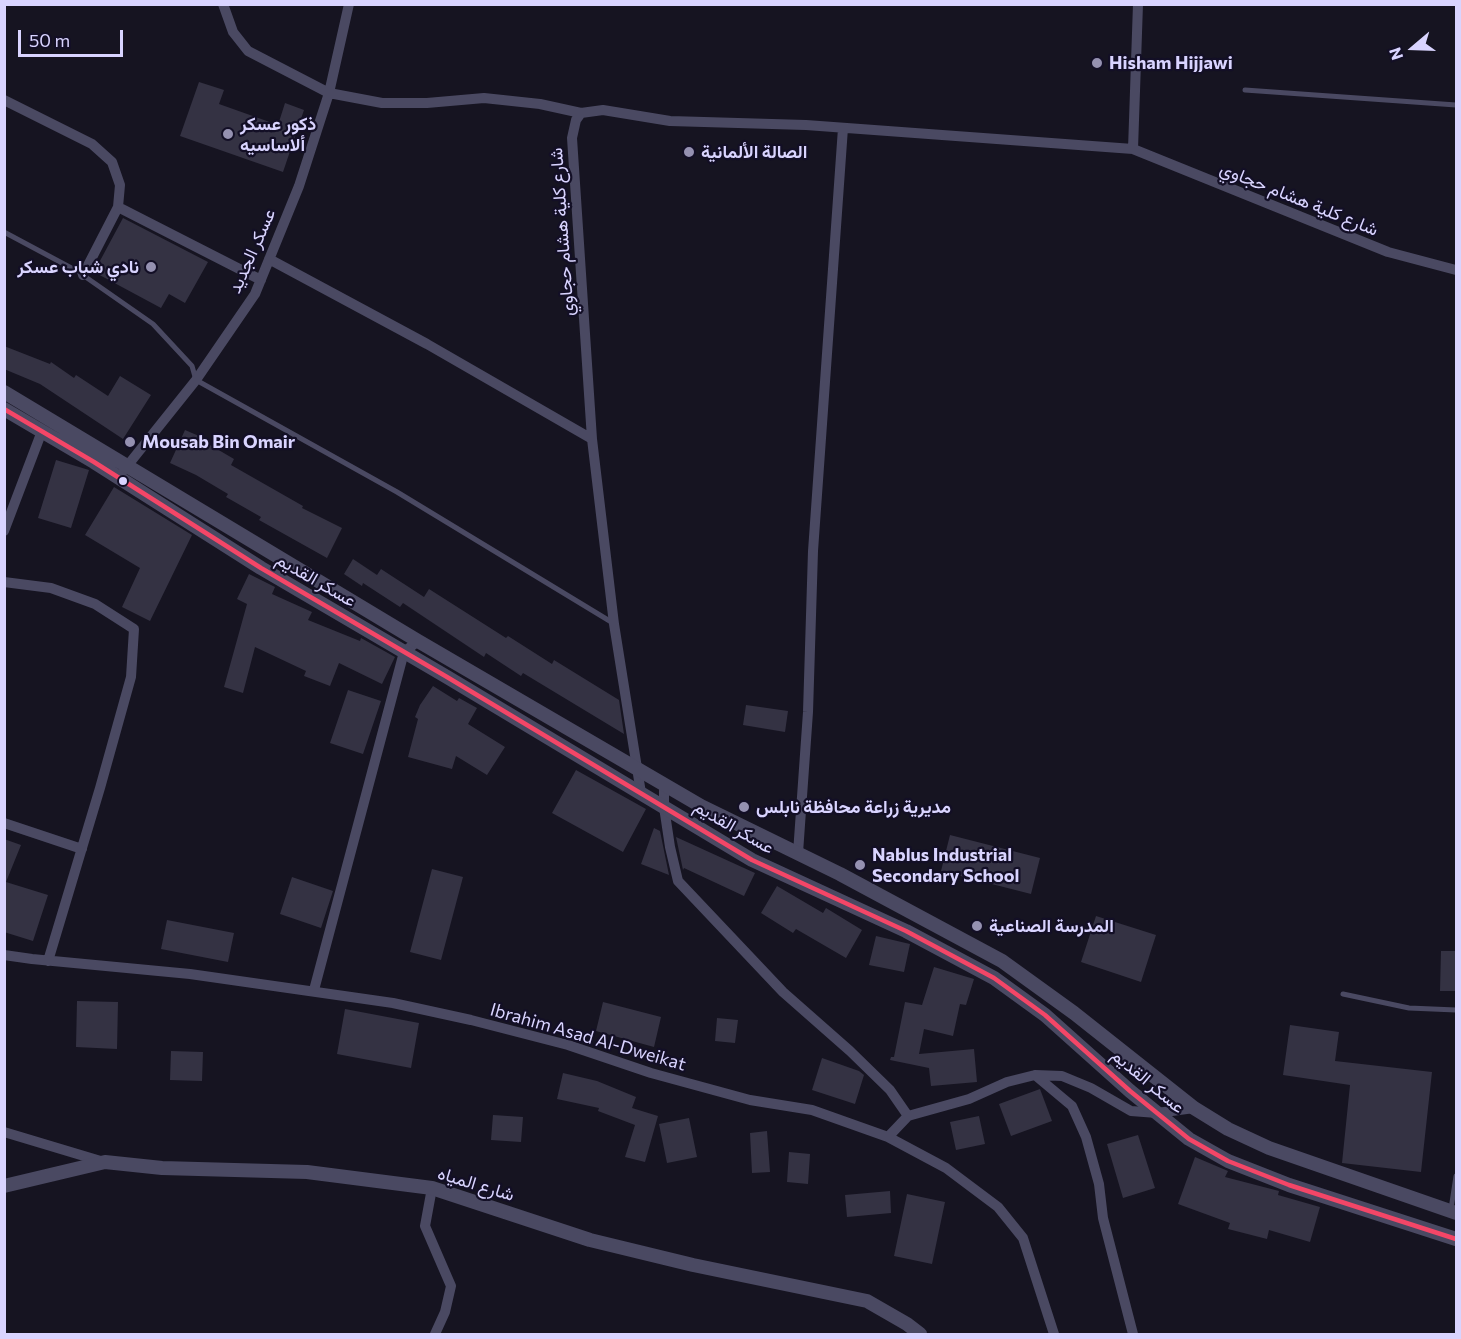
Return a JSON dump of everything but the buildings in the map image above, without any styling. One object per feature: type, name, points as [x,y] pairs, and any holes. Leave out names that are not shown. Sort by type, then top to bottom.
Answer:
[{"type":"street","points":[[223,4],[233,32],[248,51],[329,93],[382,103],[428,103],[484,98],[540,104],[581,113]]},
{"type":"street","name":"عسكر الجديد","points":[[122,472],[196,380],[255,294],[298,186],[329,93],[349,4]]},
{"type":"street","points":[[1133,149],[1138,4]]},
{"type":"street","points":[[4,100],[92,144],[112,162],[120,185],[118,207],[82,275]]},
{"type":"street","name":"شارع كلية هشام حجاوي","points":[[641,793],[614,624],[592,439],[573,138],[576,120],[581,113],[603,110],[670,121],[843,128],[1133,149],[1388,252],[1456,270]]},
{"type":"street","points":[[798,853],[808,712],[813,551],[843,128]]},
{"type":"street","points":[[118,207],[261,280]]},
{"type":"street","points":[[269,259],[427,344],[592,439]]},
{"type":"street","name":"عسكر القديم","points":[[4,392],[261,568],[752,861],[906,931],[994,978],[1045,1016],[1188,1139],[1228,1161],[1289,1185],[1456,1239]]},
{"type":"street","name":"عسكر القديم","points":[[4,409],[122,472],[701,806],[850,879],[1002,961],[1074,1013],[1194,1108],[1228,1129],[1269,1148],[1453,1212]]},
{"type":"street","points":[[4,531],[42,431]]},
{"type":"street","points":[[4,582],[51,588],[95,604],[134,629],[131,676],[48,961]]},
{"type":"street","points":[[314,990],[404,652],[418,641]]},
{"type":"street","points":[[664,784],[664,807],[675,870],[682,885],[783,992],[890,1090],[908,1116]]},
{"type":"street","points":[[4,823],[82,849]]},
{"type":"street","name":"Ibrahim Asad Al-Dweikat","points":[[4,955],[190,974],[393,1003],[568,1045],[651,1073],[750,1100],[812,1110],[888,1137],[946,1168],[999,1207],[1023,1238],[1054,1335]]},
{"type":"street","points":[[1035,1075],[1072,1106],[1086,1137],[1099,1184],[1103,1218],[1132,1335]]},
{"type":"street","points":[[888,1137],[908,1116],[969,1099],[1007,1082],[1035,1075],[1062,1076],[1091,1088],[1131,1111],[1157,1113],[1194,1108]]},
{"type":"street","points":[[4,1132],[105,1162]]},
{"type":"street","name":"شارع المياه","points":[[4,1186],[105,1162],[162,1168],[307,1172],[432,1188],[590,1240],[693,1265],[867,1301],[907,1324],[920,1335]]},
{"type":"street","points":[[432,1188],[425,1226],[451,1286],[445,1312],[435,1335]]},
{"type":"lane","points":[[1245,90],[1456,105]]},
{"type":"lane","points":[[4,231],[82,275],[153,324],[192,366],[196,380],[398,492],[614,624]]},
{"type":"lane","points":[[1343,994],[1409,1008],[1456,1010]]},
{"type":"lane","points":[[1453,1212],[1456,1176]]},
{"type":"transit line","points":[[4,409],[94,462],[261,568],[752,860],[906,931],[994,978],[1045,1015],[1130,1091],[1189,1139],[1228,1161],[1289,1185],[1456,1239]]},
{"type":"place","name":"Hisham Hijjawi","points":[[1097,63]]},
{"type":"place","name":"ذكور عسكر ألاساسيه","points":[[228,134]]},
{"type":"place","name":"الصالة الألمانية","points":[[689,152]]},
{"type":"place","name":"نادي شباب عسكر","points":[[151,267]]},
{"type":"place","name":"Mousab Bin Omair","points":[[130,442]]},
{"type":"place","name":"مديرية زراعة محافظة نابلس","points":[[744,807]]},
{"type":"place","name":"Nablus Industrial Secondary School","points":[[860,865]]},
{"type":"place","name":"المدرسة الصناعية","points":[[977,926]]}]
